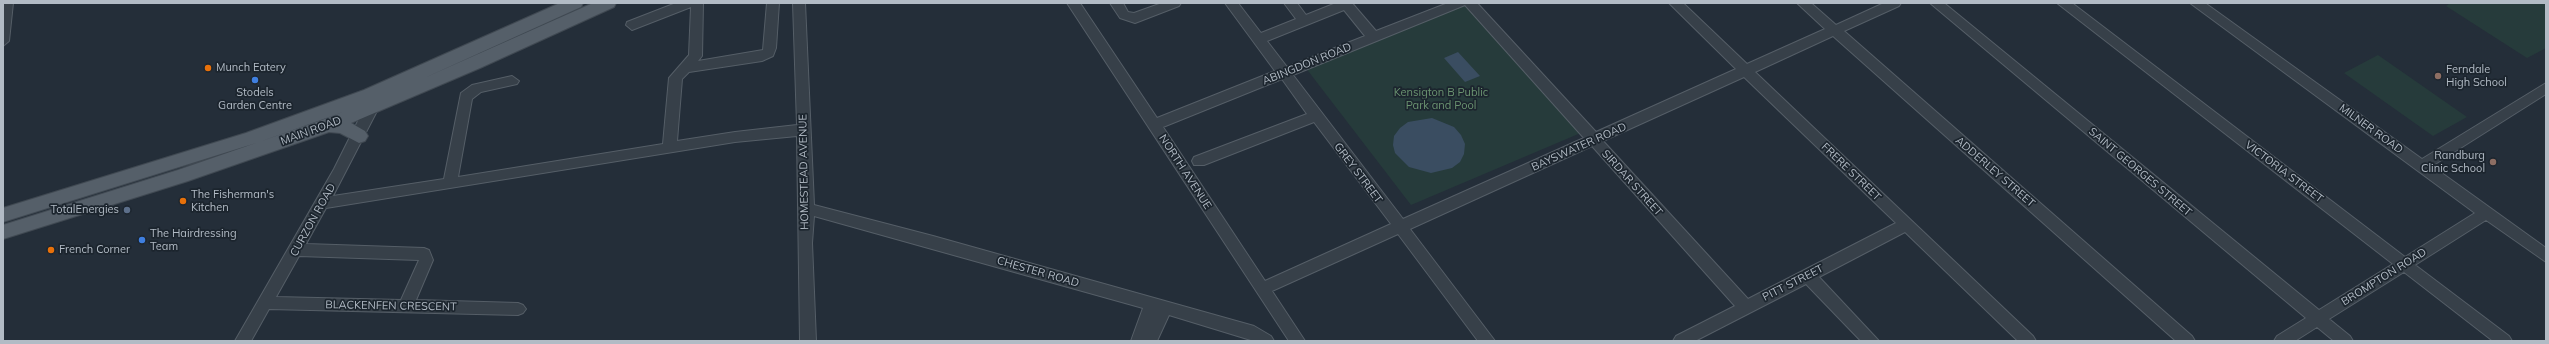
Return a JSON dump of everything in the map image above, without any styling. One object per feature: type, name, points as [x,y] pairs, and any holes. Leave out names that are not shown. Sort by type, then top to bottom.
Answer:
[{"type":"main road","name":"MAIN ROAD","points":[[3,232],[182,176],[328,125],[370,102],[575,3]]},
{"type":"main road","name":"MAIN ROAD","points":[[3,216],[370,102],[608,3]]},
{"type":"main road","points":[[328,125],[344,127],[359,136]]},
{"type":"street","points":[[3,41],[4,19],[7,3]]},
{"type":"street","points":[[632,25],[688,3]]},
{"type":"street","points":[[669,148],[676,78],[695,56],[697,3]]},
{"type":"street","points":[[684,68],[762,56],[768,53],[770,48],[773,3]]},
{"type":"street","name":"HOMESTEAD AVENUE","points":[[799,3],[807,209],[805,243],[808,341]]},
{"type":"street","name":"NORTH AVENUE","points":[[1073,3],[1297,341]]},
{"type":"street","points":[[1116,3],[1124,15],[1135,18],[1175,3]]},
{"type":"street","name":"GREY STREET","points":[[1230,3],[1487,341]]},
{"type":"street","points":[[1290,3],[1304,21]]},
{"type":"street","name":"ABINGDON ROAD","points":[[1154,125],[1460,3]]},
{"type":"street","name":"SIRDAR STREET","points":[[1470,3],[1746,307]]},
{"type":"street","name":"FRERE STREET","points":[[1675,3],[2028,341]]},
{"type":"street","name":"ADDERLEY STREET","points":[[1803,3],[2187,341]]},
{"type":"street","name":"BAYSWATER ROAD","points":[[1262,289],[1400,228],[1895,3]]},
{"type":"street","name":"SAINT GEORGES STREET","points":[[1936,3],[2345,341]]},
{"type":"street","name":"VICTORIA STREET","points":[[2063,3],[2504,341]]},
{"type":"street","name":"MILNER ROAD","points":[[2196,3],[2546,256]]},
{"type":"street","points":[[1258,39],[1346,4],[1374,37]]},
{"type":"street","points":[[450,183],[466,97],[477,88],[512,81]]},
{"type":"street","points":[[2422,166],[2546,88]]},
{"type":"street","name":"CURZON ROAD","points":[[243,341],[296,250],[359,136],[370,102]]},
{"type":"street","points":[[1199,161],[1315,116]]},
{"type":"street","points":[[320,206],[363,201],[370,198],[450,183],[803,126]]},
{"type":"street","name":"CHESTER ROAD","points":[[807,209],[933,242],[1254,333],[1266,341]]},
{"type":"street","name":"BROMPTON ROAD","points":[[2282,341],[2486,213]]},
{"type":"street","name":"PITT STREET","points":[[1681,341],[1704,336],[1746,307],[1906,224]]},
{"type":"street","points":[[296,250],[424,254],[426,260],[406,306]]},
{"type":"street","points":[[1808,276],[1871,341]]},
{"type":"street","name":"BLACKENFEN CRESCENT","points":[[264,303],[518,308]]},
{"type":"street","points":[[1139,341],[1158,307]]},
{"type":"street","points":[[1149,341],[1158,307]]},
{"type":"green space","name":"Kensigton B Public Park and Pool","points":[[1451,3],[1473,3],[1583,132],[1411,205],[1302,63]]},
{"type":"green space","points":[[2450,3],[2546,3],[2546,48],[2527,58],[2446,6]]},
{"type":"green space","points":[[2378,55],[2467,117],[2433,136],[2344,73]]},
{"type":"water","points":[[1458,52],[1480,76],[1465,82],[1444,58]]},
{"type":"water","points":[[1432,118],[1454,127],[1461,135],[1465,144],[1464,154],[1460,162],[1452,168],[1431,173],[1409,167],[1395,153],[1393,145],[1394,136],[1400,128],[1408,122]]},
{"type":"place","name":"Munch Eatery","points":[[208,68]]},
{"type":"place","name":"Ferndale High School","points":[[2438,76]]},
{"type":"place","name":"Stodels Garden Centre","points":[[255,80]]},
{"type":"place","name":"Randburg Clinic School","points":[[2493,162]]},
{"type":"place","name":"The Fisherman's Kitchen","points":[[183,201]]},
{"type":"place","name":"TotalEnergies","points":[[127,210]]},
{"type":"place","name":"The Hairdressing Team","points":[[142,240]]},
{"type":"place","name":"French Corner","points":[[51,250]]}]
